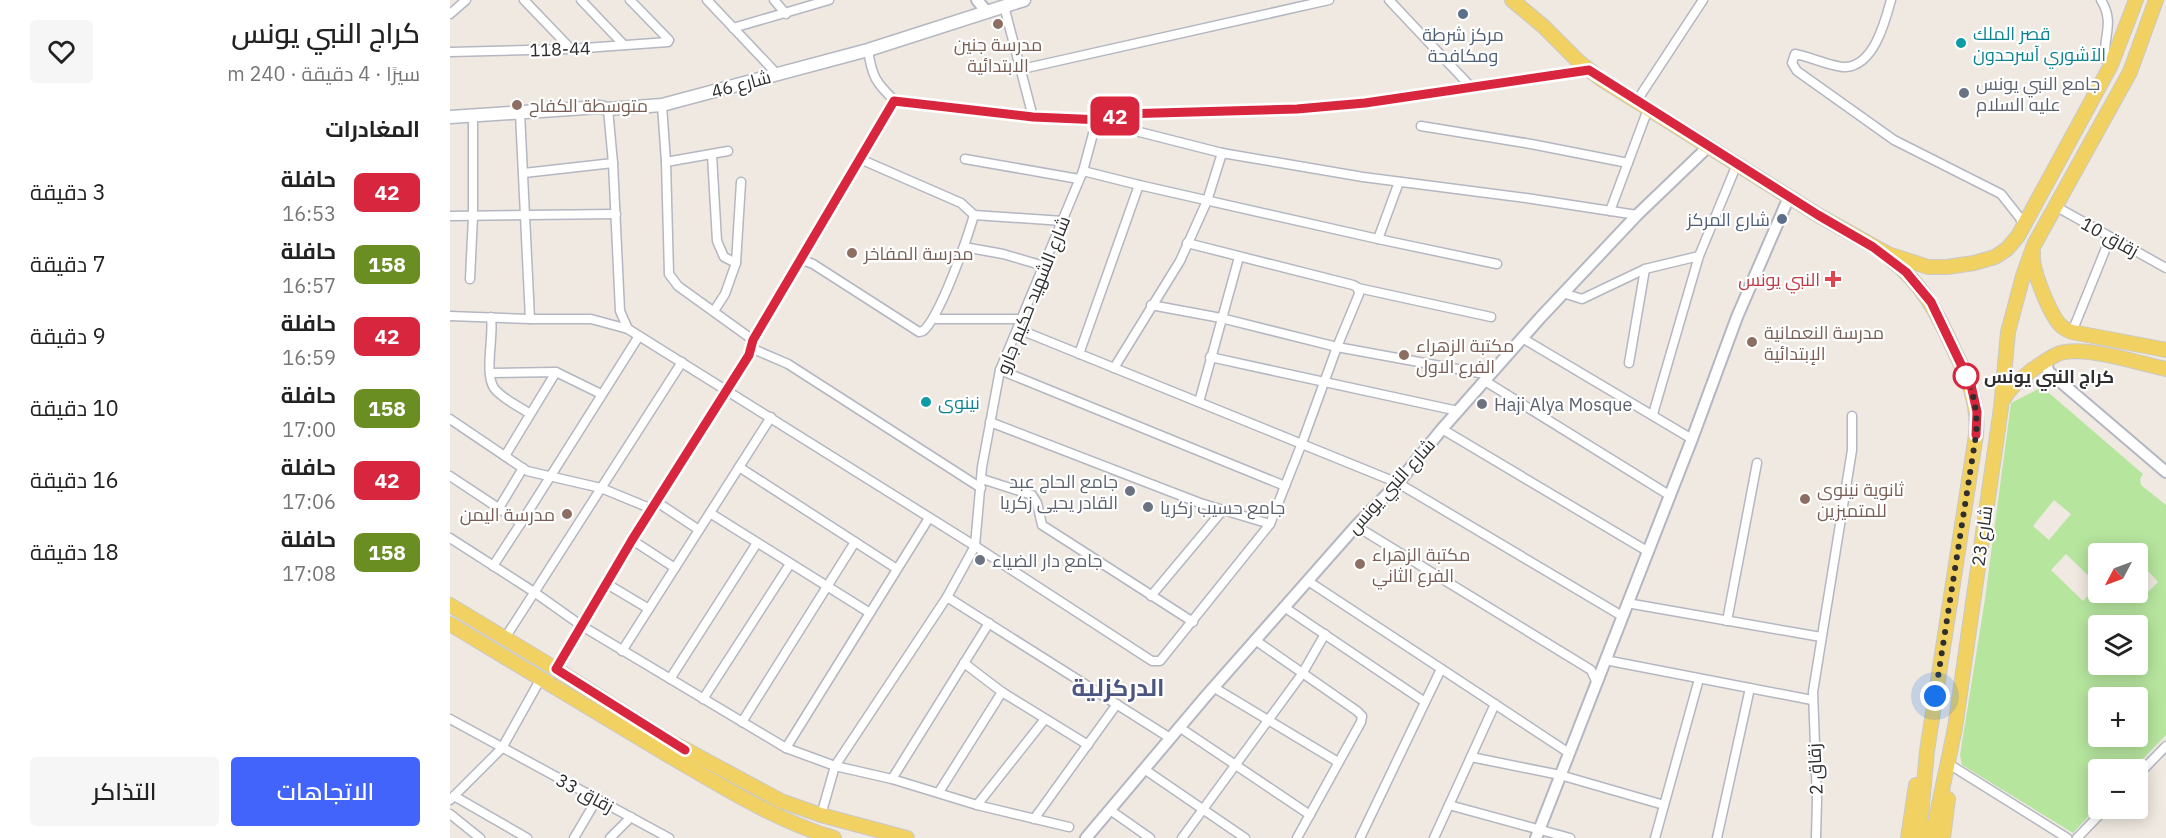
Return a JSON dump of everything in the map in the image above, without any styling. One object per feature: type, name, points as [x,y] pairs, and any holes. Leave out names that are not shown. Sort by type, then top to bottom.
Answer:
[{"type":"main road","name":"شارع 46","points":[[450,117],[662,105],[868,50],[1024,0]]},
{"type":"main road","points":[[1512,0],[1589,70],[1642,105],[1873,247],[1929,267],[1974,263],[2007,249],[2024,227],[2111,65],[2136,0]]},
{"type":"main road","points":[[1524,0],[1543,26]]},
{"type":"main road","name":"شارع 23","points":[[1954,728],[2001,408],[2007,343],[2020,286],[2034,246],[2130,72],[2156,0]]},
{"type":"main road","points":[[2111,65],[2130,72]]},
{"type":"main road","points":[[2034,246],[2032,265],[2057,322],[2064,328],[2072,332],[2166,350]]},
{"type":"main road","name":"شارع 23","points":[[1873,247],[1906,272],[1931,302],[1971,385],[1977,412],[1976,435],[1924,777],[1926,836]]},
{"type":"main road","points":[[2001,408],[2012,387],[2051,358],[2068,352],[2080,351],[2166,369]]},
{"type":"main road","points":[[450,605],[666,739],[781,801],[907,838]]},
{"type":"main road","points":[[452,630],[804,834],[834,838]]},
{"type":"main road","points":[[1926,836],[1952,766],[1954,728]]},
{"type":"main road","points":[[1926,836],[1954,728]]},
{"type":"street","points":[[450,14],[466,0]]},
{"type":"street","points":[[524,0],[571,49]]},
{"type":"street","points":[[581,0],[624,45]]},
{"type":"street","name":"118-44","points":[[450,52],[571,49],[668,42],[669,40],[630,0]]},
{"type":"street","points":[[707,0],[777,74]]},
{"type":"street","points":[[774,0],[786,14]]},
{"type":"street","points":[[734,28],[829,0]]},
{"type":"street","points":[[977,0],[987,12]]},
{"type":"street","points":[[1022,69],[1329,0]]},
{"type":"street","points":[[1389,0],[1471,87]]},
{"type":"street","points":[[1610,211],[1628,163],[1642,105],[1703,0]]},
{"type":"street","points":[[1891,0],[1879,40],[1859,63],[1845,68],[1795,54],[1792,63],[1797,71],[1894,140],[2001,194],[2020,218],[2024,227]]},
{"type":"street","points":[[2101,0],[2107,12],[2109,25],[2105,59],[2111,65]]},
{"type":"street","points":[[1004,6],[1033,117]]},
{"type":"street","points":[[868,50],[872,73],[881,88],[894,101],[1033,117],[1100,120],[1122,114],[1297,109],[1376,101],[1589,70]]},
{"type":"street","points":[[556,669],[632,540],[749,355],[752,344],[800,259],[894,101]]},
{"type":"street","points":[[662,105],[669,274],[678,286],[714,311],[752,344],[981,483],[1032,495],[1037,503],[1042,525],[1193,622]]},
{"type":"street","points":[[608,109],[614,163],[620,311],[628,329]]},
{"type":"street","points":[[520,113],[530,319]]},
{"type":"street","points":[[470,279],[473,216],[473,116]]},
{"type":"street","points":[[1100,120],[1222,153],[1399,182],[1637,215]]},
{"type":"street","name":"شارع الشهيد حكيم جارو","points":[[975,546],[981,483],[1000,370],[1063,221],[1100,120]]},
{"type":"street","points":[[1421,126],[1532,144],[1628,163]]},
{"type":"street","name":"شارع النبي يونس","points":[[1086,838],[1213,687],[1356,526],[1398,483],[1522,338],[1637,215],[1709,146]]},
{"type":"street","points":[[666,162],[729,151]]},
{"type":"street","points":[[1114,368],[1180,261],[1207,201],[1222,153]]},
{"type":"street","points":[[712,155],[717,241],[724,257],[736,263]]},
{"type":"street","points":[[860,159],[961,203],[974,215],[1063,221]]},
{"type":"street","points":[[965,159],[1139,185],[1497,264]]},
{"type":"street","points":[[524,174],[614,163]]},
{"type":"street","points":[[1653,414],[1699,256],[1737,164]]},
{"type":"street","points":[[714,311],[725,294],[736,263],[741,182]]},
{"type":"street","points":[[1378,239],[1399,182]]},
{"type":"street","points":[[1079,354],[1139,185]]},
{"type":"street","points":[[1537,834],[1692,439],[1737,317],[1789,197]]},
{"type":"street","name":"زقاق 10","points":[[2055,206],[2166,268]]},
{"type":"street","points":[[450,216],[616,214]]},
{"type":"street","points":[[800,259],[813,264],[919,332],[927,328],[933,319],[964,247],[974,215]]},
{"type":"street","points":[[2072,332],[2110,238]]},
{"type":"street","points":[[1187,243],[1358,288],[1491,317]]},
{"type":"street","points":[[964,247],[1003,254],[1044,267]]},
{"type":"street","points":[[1563,293],[1582,299],[1645,269],[1699,256]]},
{"type":"street","points":[[1199,402],[1239,258]]},
{"type":"street","points":[[1629,363],[1645,269]]},
{"type":"street","points":[[450,316],[591,319],[628,329],[975,546],[1152,662],[1160,661],[1270,524],[1359,294],[1358,288]]},
{"type":"street","points":[[1151,305],[1221,318],[1337,347],[1487,378],[1669,495]]},
{"type":"street","points":[[491,317],[490,373],[493,386],[497,392],[530,414]]},
{"type":"street","points":[[933,319],[1020,319]]},
{"type":"street","points":[[1018,329],[1398,483],[1622,616]]},
{"type":"street","points":[[493,566],[639,336]]},
{"type":"street","points":[[1522,338],[1692,439]]},
{"type":"street","points":[[1210,357],[1458,411]]},
{"type":"street","points":[[2051,358],[2046,365],[2049,372],[2166,472]]},
{"type":"street","points":[[505,638],[682,362]]},
{"type":"street","points":[[1000,370],[1285,486]]},
{"type":"street","points":[[490,373],[556,372],[602,393]]},
{"type":"street","points":[[505,456],[556,372]]},
{"type":"street","name":"زقاق 2","points":[[1816,838],[1817,800],[1812,700],[1852,450],[1852,416]]},
{"type":"street","points":[[622,651],[771,417]]},
{"type":"street","points":[[450,418],[527,471],[602,488],[654,505],[699,530]]},
{"type":"street","points":[[990,422],[1200,503],[1270,524]]},
{"type":"street","points":[[1442,429],[1647,552]]},
{"type":"street","points":[[1727,621],[1756,463]]},
{"type":"street","points":[[499,508],[523,468]]},
{"type":"street","points":[[739,468],[897,568]]},
{"type":"street","points":[[450,476],[520,523]]},
{"type":"street","points":[[1151,596],[1223,510]]},
{"type":"street","points":[[710,513],[870,613]]},
{"type":"street","points":[[786,748],[929,518]]},
{"type":"street","points":[[1356,526],[1591,670],[1596,681]]},
{"type":"street","points":[[450,538],[582,626],[786,748],[835,766],[939,792],[977,806],[1069,827]]},
{"type":"street","points":[[632,540],[675,568]]},
{"type":"street","points":[[742,722],[855,542]]},
{"type":"street","points":[[670,679],[757,543]]},
{"type":"street","points":[[820,814],[835,766],[947,597],[975,546]]},
{"type":"street","points":[[702,699],[790,564]]},
{"type":"street","points":[[1308,581],[1569,753]]},
{"type":"street","points":[[607,584],[649,609]]},
{"type":"street","points":[[947,597],[1170,738]]},
{"type":"street","points":[[1627,603],[1821,638]]},
{"type":"street","points":[[1284,607],[1425,702]]},
{"type":"street","points":[[892,779],[989,623]]},
{"type":"street","points":[[1182,838],[1302,674],[1325,634]]},
{"type":"street","points":[[1255,640],[1362,716],[1361,722],[1297,838]]},
{"type":"street","points":[[1605,660],[1812,700]]},
{"type":"street","points":[[964,663],[1002,692],[1088,745]]},
{"type":"street","points":[[1360,838],[1441,669]]},
{"type":"street","points":[[1655,838],[1699,679]]},
{"type":"street","points":[[527,838],[452,798],[502,748],[540,680]]},
{"type":"street","points":[[1213,687],[1338,762]]},
{"type":"street","points":[[1716,838],[1750,688]]},
{"type":"street","points":[[939,792],[1002,692]]},
{"type":"street","points":[[1034,819],[1117,704]]},
{"type":"street","points":[[1434,838],[1495,704]]},
{"type":"street","points":[[977,806],[1045,719]]},
{"type":"street","name":"زقاق 33","points":[[451,720],[669,838]]},
{"type":"street","points":[[1179,728],[1310,815]]},
{"type":"street","points":[[2148,765],[2166,746]]},
{"type":"street","points":[[1471,757],[1560,776],[1665,805]]},
{"type":"street","points":[[1952,766],[2067,838]]},
{"type":"street","points":[[1144,769],[1245,838]]},
{"type":"street","points":[[574,838],[597,799]]},
{"type":"street","points":[[1449,805],[1537,834],[1570,838]]},
{"type":"street","points":[[1110,810],[1150,838]]},
{"type":"street","points":[[450,814],[480,838]]},
{"type":"street","points":[[610,838],[631,818]]},
{"type":"street","points":[[2077,838],[2095,819]]},
{"type":"green space","points":[[2042,387],[2143,474],[2140,479],[2141,485],[2166,505],[2166,735],[2143,759],[2088,759],[2088,817],[2073,833],[1962,765],[1960,755],[1985,599],[2011,403]],"holes":[[[2054,500],[2071,514],[2049,540],[2033,526]]]},
{"type":"bus line","name":"42","points":[[685,750],[556,669],[632,540],[749,355],[753,340],[894,101],[1033,117],[1102,120],[1122,114],[1297,109],[1365,103],[1589,70],[1636,102],[1873,247],[1906,272],[1931,302],[1971,385],[1977,412],[1976,435]]},
{"type":"place","name":"مركز شرطة ومكافحة","points":[[1463,14]]},
{"type":"place","name":"مدرسة جنين الابتدائية","points":[[998,24]]},
{"type":"place","name":"قصر الملك الآشوري آسرحدون","points":[[1961,43]]},
{"type":"place","name":"جامع النبي يونس عليه السلام","points":[[1964,93]]},
{"type":"place","name":"متوسطة الكفاح","points":[[517,105]]},
{"type":"place","name":"شارع المركز","points":[[1782,219]]},
{"type":"place","name":"مدرسة المفاخر","points":[[852,253]]},
{"type":"place","name":"النبي يونس","points":[[1833,279]]},
{"type":"place","name":"مدرسة النعمانية الإبتدائية","points":[[1752,342]]},
{"type":"place","name":"مكتبة الزهراء الفرع الاول","points":[[1404,355]]},
{"type":"place","name":"كراج النبي يونس","points":[[1966,376]]},
{"type":"place","name":"نينوى","points":[[926,402]]},
{"type":"place","name":"Haji Alya Mosque","points":[[1482,404]]},
{"type":"place","name":"جامع الحاج عبد القادر يحيى زكريا","points":[[1130,491]]},
{"type":"place","name":"ثانوية نينوى للمتميزين","points":[[1805,499]]},
{"type":"place","name":"جامع حسيب زكريا","points":[[1148,507]]},
{"type":"place","name":"مدرسة اليمن","points":[[567,514]]},
{"type":"place","name":"جامع دار الضياء","points":[[980,560]]},
{"type":"place","name":"مكتبة الزهراء الفرع الثاني","points":[[1360,564]]},
{"type":"district","name":"الدركزلية","points":[[1118,687]]},
{"type":"route","points":[[1935,696],[1976,435],[1975,399],[1965,373],[1966,376]]}]
